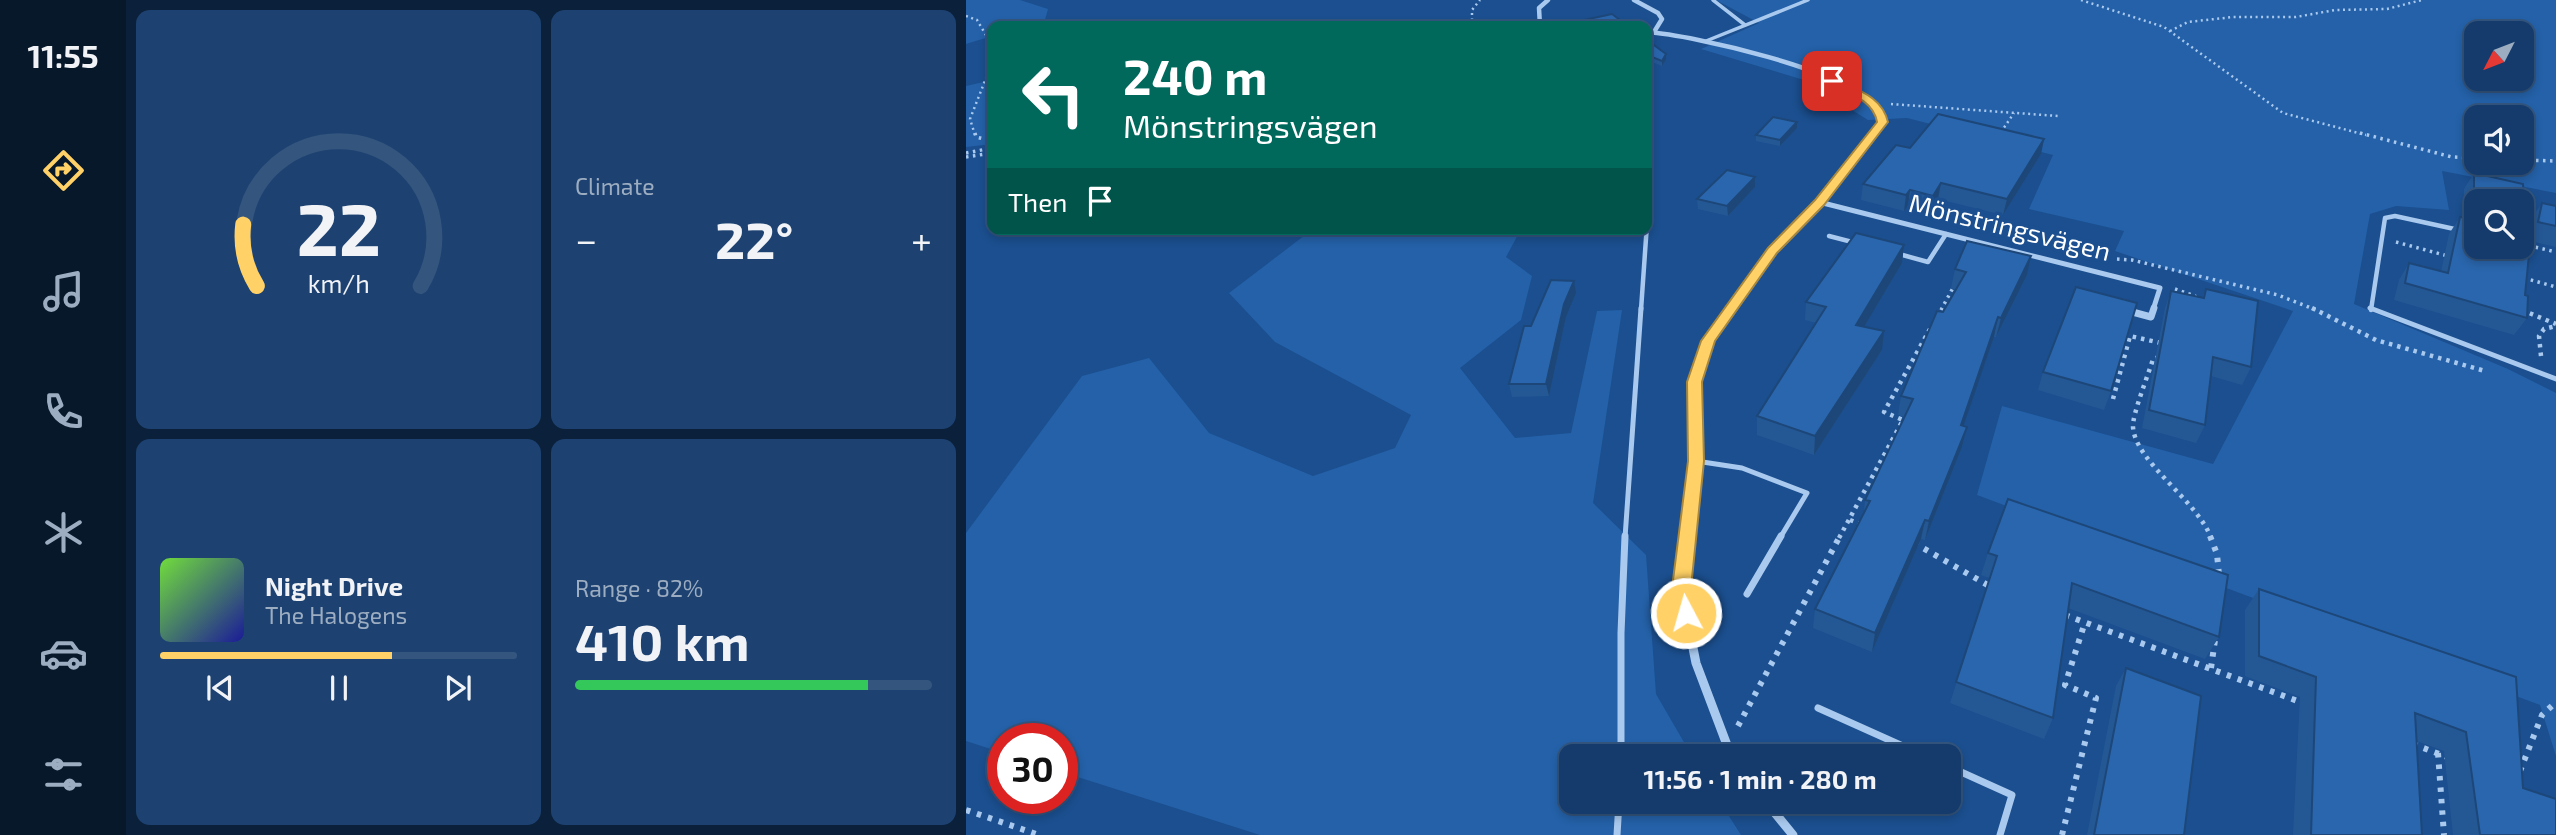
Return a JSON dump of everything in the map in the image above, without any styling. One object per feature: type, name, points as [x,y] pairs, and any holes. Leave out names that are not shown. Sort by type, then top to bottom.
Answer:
[{"type":"street","points":[[1540,21],[1539,8],[1548,0]]},
{"type":"street","points":[[1634,0],[1658,13],[1662,19],[1654,32],[1706,41],[1811,71],[1873,102],[1880,110],[1882,122],[1819,202],[1773,250],[1708,341],[1695,382],[1696,461],[1681,588],[1696,663],[1727,744]]},
{"type":"street","name":"Mönstringsvägen","points":[[1819,202],[2160,288]]},
{"type":"street","points":[[2115,308],[2151,317],[2160,288]]},
{"type":"street","points":[[1776,814],[1793,835]]},
{"type":"lane","points":[[1713,0],[1745,25]]},
{"type":"lane","points":[[1706,41],[1808,0]]},
{"type":"lane","points":[[2463,231],[2395,215],[2385,218],[2370,310],[2556,379]]},
{"type":"lane","points":[[1891,252],[1928,262],[1946,234]]},
{"type":"lane","points":[[1621,744],[1621,633],[1627,498],[1646,235]]},
{"type":"lane","points":[[1829,236],[1866,246]]},
{"type":"lane","points":[[1696,461],[1742,468],[1807,493],[1747,594]]},
{"type":"lane","points":[[1818,708],[1898,744]]},
{"type":"lane","points":[[1961,772],[2012,795],[2000,835]]},
{"type":"lane","points":[[1617,835],[1618,814]]},
{"type":"path","points":[[1472,21],[1472,9],[1480,0]]},
{"type":"path","points":[[2081,0],[2170,31],[2283,113],[2452,157],[2464,158]]},
{"type":"path","points":[[2170,31],[2188,22],[2296,17],[2335,10],[2387,9],[2422,0]]},
{"type":"path","points":[[966,16],[977,20],[987,37]]},
{"type":"path","points":[[987,76],[970,119],[976,137],[987,140]]},
{"type":"path","points":[[1873,102],[2058,116]]},
{"type":"path","points":[[1994,141],[2014,113]]},
{"type":"path","points":[[966,155],[987,152]]},
{"type":"path","points":[[2534,160],[2556,161]]},
{"type":"path","points":[[2381,239],[2457,258]]},
{"type":"path","points":[[2534,247],[2556,252]]},
{"type":"path","points":[[2111,258],[2132,260],[2278,295],[2320,311],[2376,340],[2496,374]]},
{"type":"path","points":[[2519,276],[2556,288]]},
{"type":"path","points":[[1728,744],[1903,420],[1884,412],[1958,278]]},
{"type":"path","points":[[2160,288],[2187,291],[2195,296],[2192,309]]},
{"type":"path","points":[[2512,306],[2556,325]]},
{"type":"path","points":[[2556,325],[2544,329],[2539,336],[2540,355],[2556,379]]},
{"type":"path","points":[[2113,399],[2130,336],[2170,345]]},
{"type":"path","points":[[2162,356],[2153,359],[2133,427],[2142,451],[2205,521],[2217,554],[2220,578]]},
{"type":"path","points":[[1850,520],[1873,528]]},
{"type":"path","points":[[1908,541],[1944,556],[1978,582],[2002,591]]},
{"type":"path","points":[[2061,613],[2312,706]]},
{"type":"path","points":[[2062,835],[2096,698],[2065,685],[2085,622]]},
{"type":"path","points":[[2211,668],[2216,629]]},
{"type":"path","points":[[2517,776],[2526,763],[2534,733],[2550,705],[2556,702]]},
{"type":"path","points":[[2400,739],[2460,761]]},
{"type":"path","points":[[2438,753],[2444,835]]},
{"type":"path","points":[[966,810],[1039,835]]},
{"type":"shaded area","points":[[966,0],[1020,0],[1048,9],[1045,20],[1042,21],[987,21],[987,38],[966,44]]},
{"type":"shaded area","points":[[1716,0],[2556,0],[2556,193],[2442,171],[2449,210],[2396,206],[2370,214],[2354,304],[2508,369],[2556,393],[2556,756],[2540,705],[1977,495],[2002,406],[2213,464],[2293,311],[2115,251],[2124,231],[2029,209],[2053,155],[1907,118],[1868,120],[1804,80],[1701,49],[1759,23]]},
{"type":"shaded area","points":[[987,81],[987,145],[966,147],[966,86]]},
{"type":"shaded area","points":[[1305,235],[1518,235],[1506,257],[1532,276],[1521,320],[1460,368],[1515,438],[1571,433],[1597,311],[1622,310],[1593,503],[1646,555],[1656,694],[1685,744],[1559,744],[1559,814],[1728,814],[1741,835],[1260,835],[1078,777],[1078,723],[987,723],[987,748],[966,741],[966,533],[1082,376],[1149,358],[1209,433],[1313,476],[1395,448],[1411,415],[1275,342],[1229,293]]},
{"type":"building","points":[[1612,14],[1621,21],[1579,21]]},
{"type":"building","points":[[1652,44],[1666,54],[1662,61],[1652,57]]},
{"type":"building","points":[[1938,114],[2044,139],[2007,199],[1941,183],[1933,196],[1910,190],[1906,195],[1863,184],[1896,145],[1910,148]]},
{"type":"building","points":[[1773,117],[1797,122],[1780,140],[1756,135]]},
{"type":"building","points":[[1727,170],[1755,177],[1727,206],[1697,199]]},
{"type":"building","points":[[2474,175],[2523,184],[2523,189],[2474,189]]},
{"type":"building","points":[[2542,203],[2556,206],[2556,226],[2538,222]]},
{"type":"building","points":[[2460,217],[2464,218],[2464,259],[2529,259],[2525,295],[2528,296],[2527,318],[2405,283],[2409,263],[2448,273]]},
{"type":"building","points":[[1856,233],[1904,245],[1856,325],[1884,331],[1815,436],[1757,416],[1826,307],[1806,302]]},
{"type":"building","points":[[1967,241],[2031,256],[2001,318],[1998,317],[1961,425],[1967,427],[1929,521],[1925,520],[1875,633],[1815,609],[1870,501],[1865,500],[1913,399],[1901,396],[1937,311],[1943,312],[1966,272],[1955,269]]},
{"type":"building","points":[[1551,280],[1574,281],[1564,304],[1546,384],[1509,384],[1524,326],[1531,326]]},
{"type":"building","points":[[2076,287],[2137,303],[2111,391],[2043,372]]},
{"type":"building","points":[[2206,289],[2258,301],[2251,367],[2213,357],[2205,425],[2149,410],[2171,291],[2204,298]]},
{"type":"building","points":[[2008,499],[2228,575],[2219,637],[2072,583],[2053,718],[1956,682],[1997,556],[1988,553]]},
{"type":"building","points":[[2259,589],[2516,677],[2523,788],[2556,799],[2556,835],[2480,835],[2466,732],[2415,713],[2422,835],[2311,835],[2316,677],[2259,656]]},
{"type":"building","points":[[2126,668],[2201,696],[2184,835],[2094,835]]},
{"type":"route","points":[[1686,613],[1681,588],[1696,461],[1695,382],[1708,341],[1725,313],[1773,250],[1819,202],[1882,122],[1880,110],[1873,102],[1832,81]]}]
